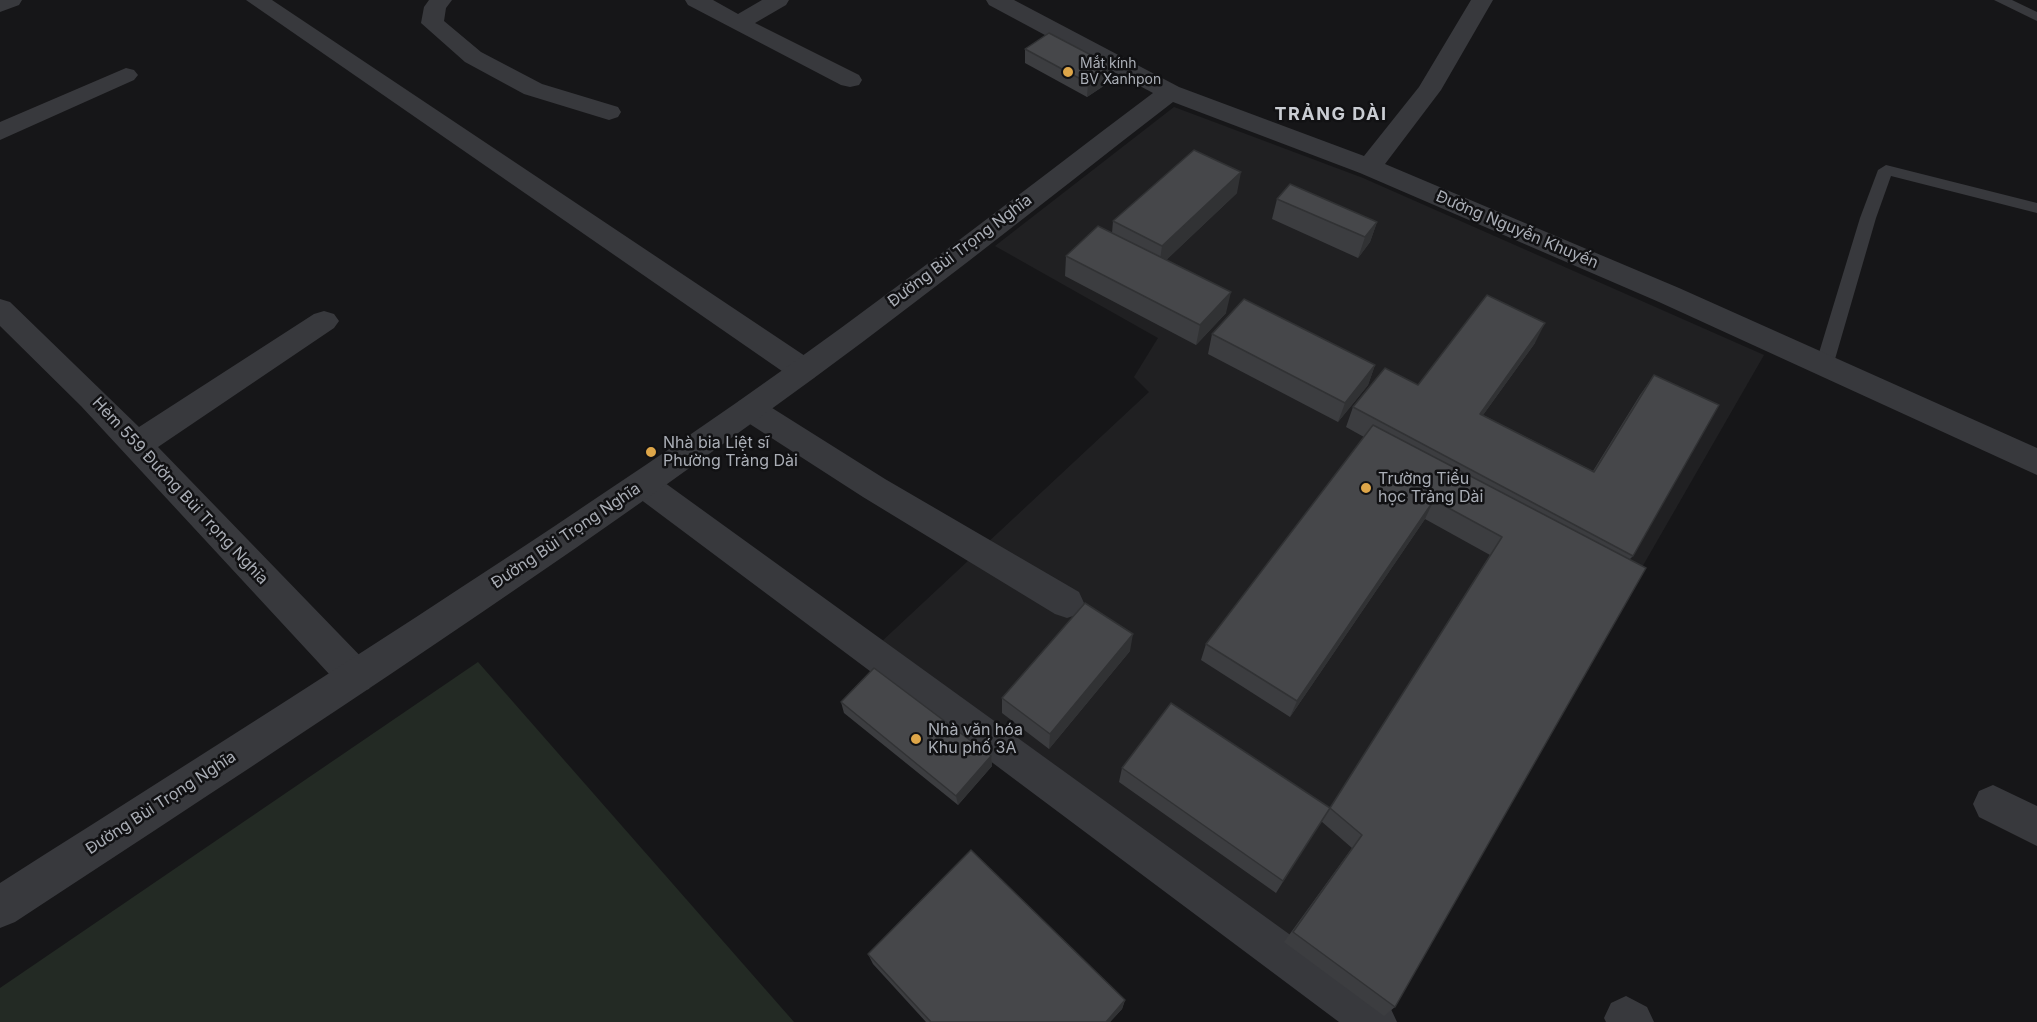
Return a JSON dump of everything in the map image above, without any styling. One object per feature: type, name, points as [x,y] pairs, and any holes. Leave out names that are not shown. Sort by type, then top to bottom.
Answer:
[{"type":"street","points":[[0,5],[11,0]]},
{"type":"street","points":[[256,0],[803,370]]},
{"type":"street","points":[[441,0],[435,8],[432,23],[473,57],[533,89],[609,112]]},
{"type":"street","points":[[696,0],[850,80]]},
{"type":"street","points":[[738,22],[778,0]]},
{"type":"street","name":"Đường Nguyễn Khuyến","points":[[997,0],[1170,92],[1369,167],[1669,295],[2037,462]]},
{"type":"street","points":[[1369,167],[1429,90],[1482,0]]},
{"type":"street","points":[[0,132],[126,75]]},
{"type":"street","name":"Đường Bùi Trọng Nghĩa","points":[[0,907],[356,677],[643,484],[803,370],[1170,92]]},
{"type":"street","name":"Hẻm 559 Đường Bùi Trọng Nghĩa","points":[[0,309],[92,398],[356,677]]},
{"type":"street","points":[[136,445],[324,321]]},
{"type":"street","points":[[750,409],[874,488],[1067,603]]},
{"type":"street","points":[[643,484],[1376,1022]]},
{"type":"street","points":[[1994,804],[2037,827]]},
{"type":"lane","points":[[2001,0],[2037,17]]},
{"type":"lane","points":[[1824,366],[1886,170],[2037,208]]},
{"type":"shaded area","name":"Trường Tiểu học Trảng Dài","points":[[1174,107],[1363,178],[1764,355],[1384,1016],[879,644],[1149,392],[1134,377],[1158,338],[995,246]]},
{"type":"shaded area","points":[[478,662],[794,1022],[0,1022],[0,988]]},
{"type":"building","points":[[1049,33],[1112,66],[1088,83],[1025,49]]},
{"type":"building","points":[[1194,150],[1241,172],[1162,246],[1113,221]]},
{"type":"building","points":[[1290,184],[1377,222],[1365,237],[1277,199]]},
{"type":"building","points":[[1098,226],[1231,292],[1200,325],[1066,256]]},
{"type":"building","points":[[1487,295],[1545,323],[1480,414],[1594,472],[1654,375],[1719,405],[1633,556],[1353,407],[1385,368],[1418,385]]},
{"type":"building","points":[[1244,299],[1375,365],[1345,403],[1212,334]]},
{"type":"building","points":[[1373,425],[1646,568],[1395,1007],[1293,932],[1362,835],[1330,808],[1502,537],[1434,500],[1297,701],[1206,644]]},
{"type":"building","points":[[1085,603],[1133,634],[1050,734],[1002,698]]},
{"type":"building","name":"Nhà văn hóa Khu phố 3A","points":[[874,668],[991,756],[956,796],[841,702]]},
{"type":"building","points":[[1171,703],[1330,808],[1283,881],[1122,768]]},
{"type":"building","points":[[971,850],[1125,1000],[1106,1022],[931,1022],[868,954]]},
{"type":"place","name":"Mắt kính BV Xanhpon","points":[[1068,72]]},
{"type":"place","name":"Nhà bia Liệt sĩ Phường Trảng Dài","points":[[651,452]]},
{"type":"place","name":"Trường Tiểu học Trảng Dài","points":[[1366,488]]},
{"type":"place","name":"Nhà văn hóa Khu phố 3A","points":[[916,739]]},
{"type":"district","name":"TRẢNG DÀI","points":[[1331,115]]}]
